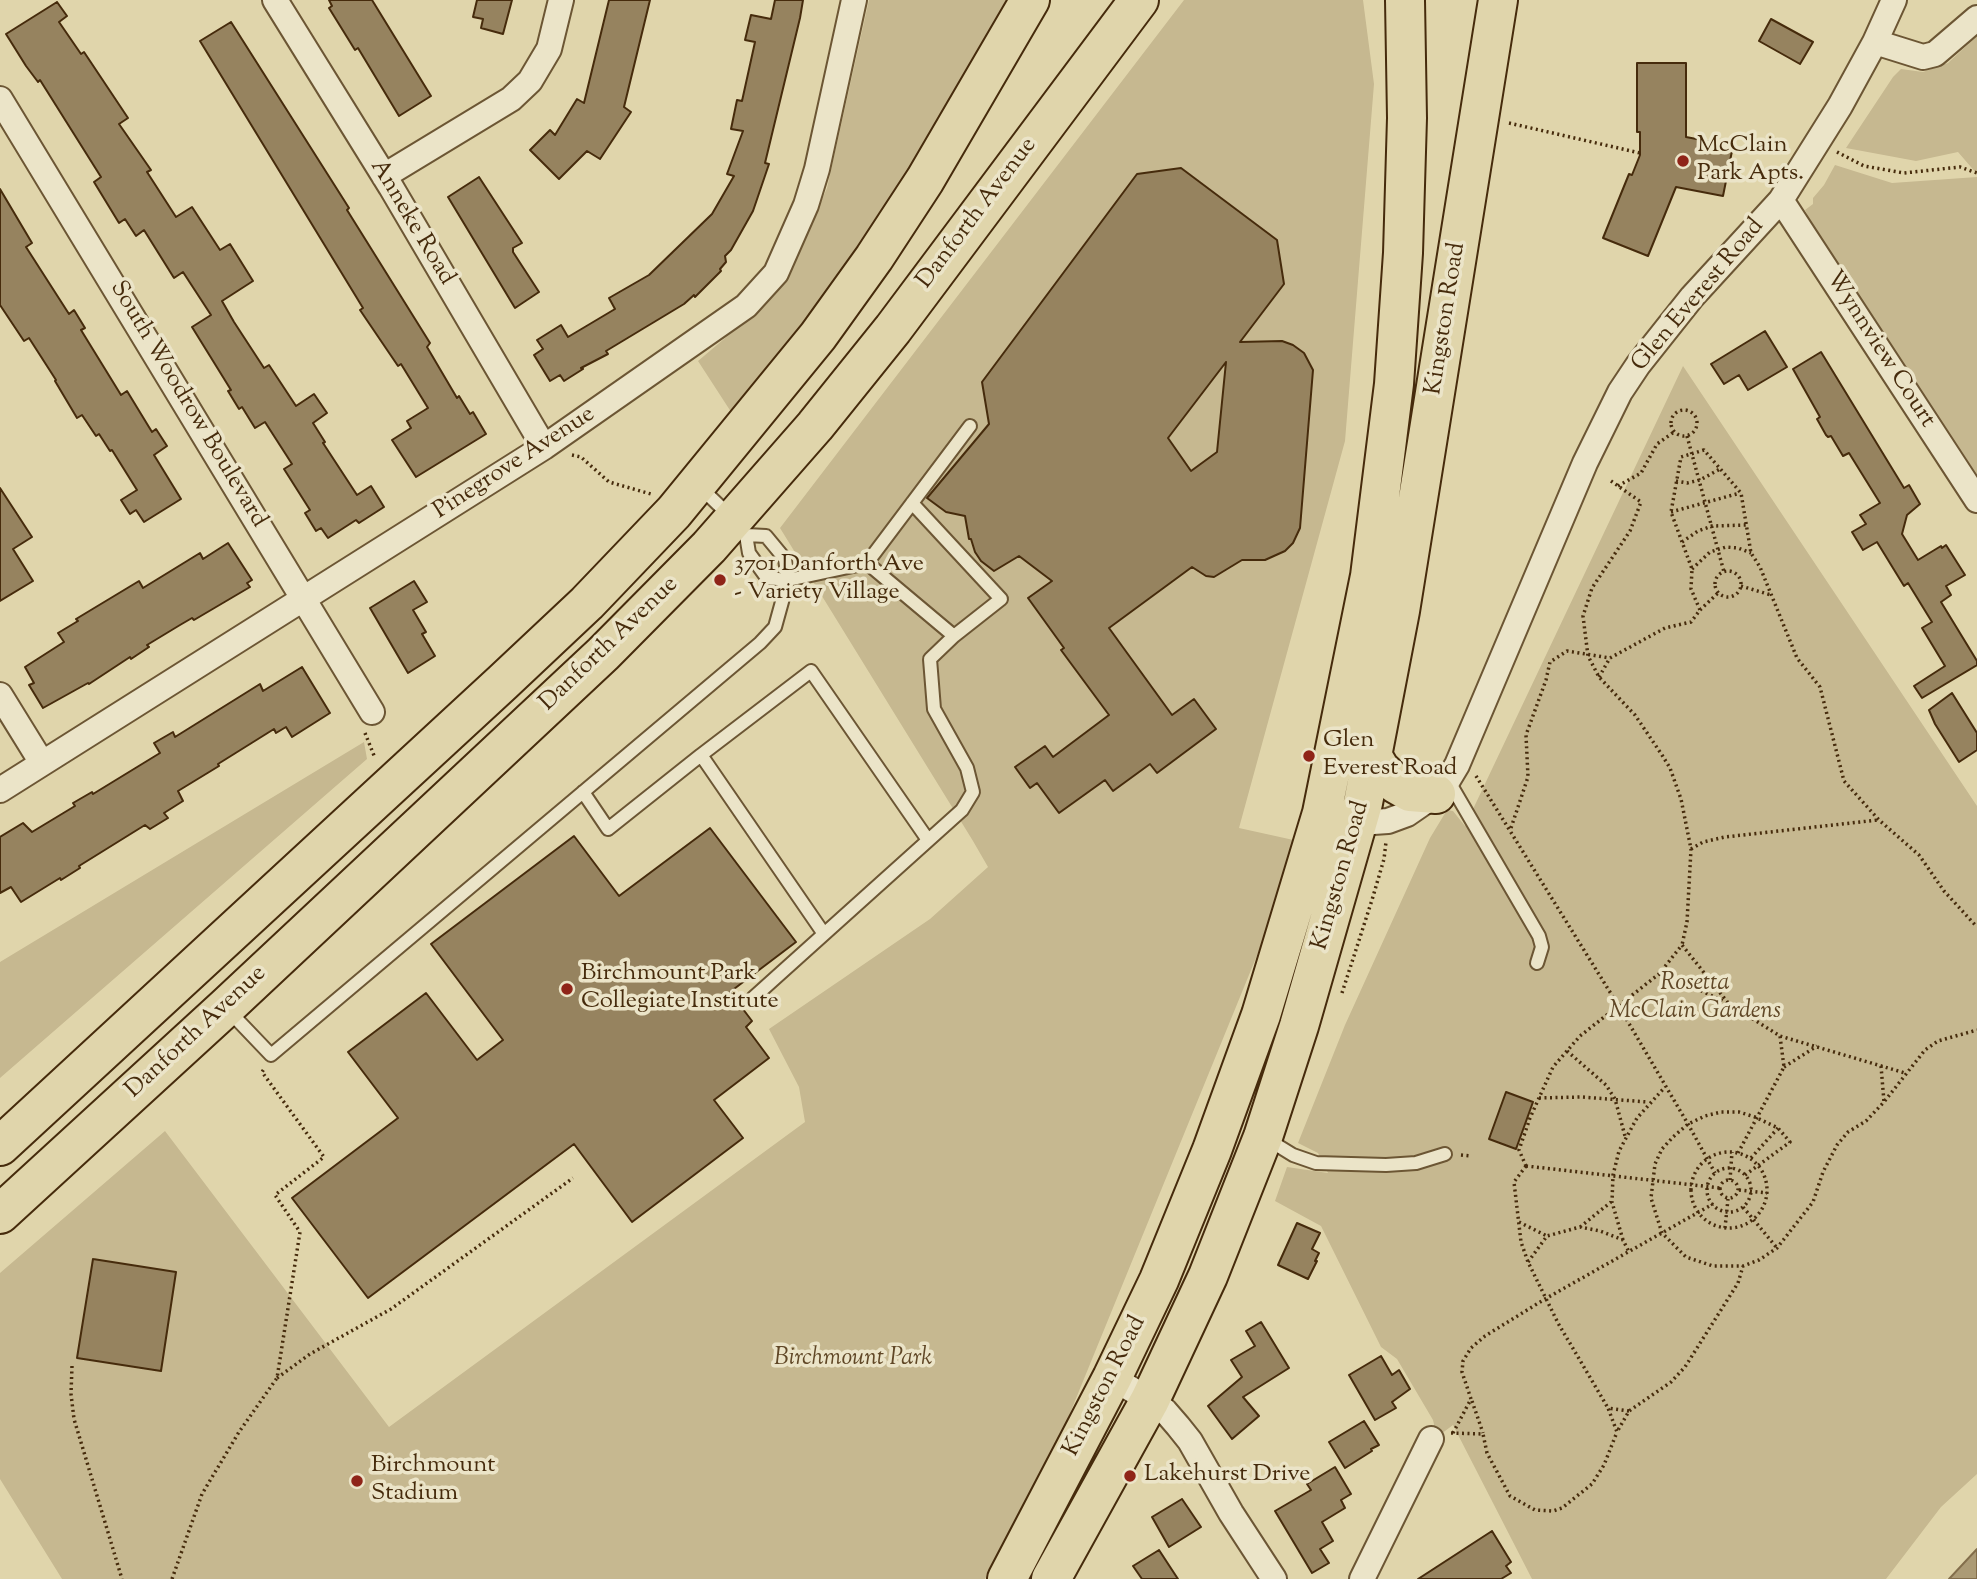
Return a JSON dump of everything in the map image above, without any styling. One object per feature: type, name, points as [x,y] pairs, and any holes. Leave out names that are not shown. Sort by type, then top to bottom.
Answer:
[{"type":"main road","name":"Danforth Avenue","points":[[0,1146],[522,664],[586,603],[698,485],[818,336],[874,258],[925,180],[1030,0]]},
{"type":"main road","name":"Danforth Avenue","points":[[0,1214],[740,528],[1139,0]]},
{"type":"main road","name":"Kingston Road","points":[[1051,1579],[1150,1400],[1208,1276],[1263,1137],[1299,1026],[1338,824],[1394,384],[1403,253],[1408,118],[1405,0]]},
{"type":"main road","name":"Kingston Road","points":[[1007,1579],[1112,1378],[1159,1280],[1338,824],[1373,757],[1400,611],[1497,0]]},
{"type":"main road","points":[[1373,757],[1380,769],[1396,784],[1410,792],[1442,787]]},
{"type":"street","name":"Anneke Road","points":[[275,0],[384,176],[544,447]]},
{"type":"street","points":[[384,176],[511,99],[530,80],[549,49],[561,0]]},
{"type":"street","name":"Pinegrove Avenue","points":[[0,790],[544,447],[746,306],[776,273],[806,205],[817,169],[853,0]]},
{"type":"street","name":"Glen Everest Road","points":[[1338,824],[1388,821],[1407,814],[1442,787],[1457,765],[1585,463],[1620,392],[1692,297],[1781,200],[1818,142],[1875,41],[1894,0]]},
{"type":"street","points":[[1875,41],[1923,57],[1935,54],[1977,18]]},
{"type":"street","name":"South Woodrow Boulevard","points":[[0,99],[305,598],[368,720]]},
{"type":"street","name":"Wynnview Court","points":[[1781,200],[1977,500]]},
{"type":"street","points":[[0,695],[42,763]]},
{"type":"street","points":[[1112,1378],[1166,1412],[1190,1441],[1231,1513],[1274,1579]]},
{"type":"street","points":[[1362,1579],[1442,1436]]},
{"type":"lane","points":[[698,485],[740,528],[749,553],[767,578],[788,580],[867,563],[970,426]]},
{"type":"lane","points":[[753,998],[962,810],[973,792],[967,768],[934,709],[930,659],[1001,599],[912,503]]},
{"type":"lane","points":[[226,1007],[271,1055],[760,643],[775,627],[788,580],[785,559],[766,536],[740,528]]},
{"type":"lane","points":[[867,563],[954,636]]},
{"type":"lane","points":[[583,792],[608,829],[811,671],[928,841]]},
{"type":"lane","points":[[701,755],[824,934]]},
{"type":"lane","points":[[1442,787],[1539,936],[1542,947],[1537,963]]},
{"type":"lane","points":[[1263,1137],[1293,1155],[1316,1163],[1406,1164],[1445,1154]]},
{"type":"path","points":[[1509,123],[1640,153]]},
{"type":"path","points":[[1818,142],[1864,166],[1904,173],[1960,167],[1977,173]]},
{"type":"path","points":[[1680,410],[1688,410],[1695,415],[1695,430],[1687,436],[1674,432],[1670,424],[1672,415],[1680,410]]},
{"type":"path","points":[[1618,486],[1641,473],[1657,444],[1674,432]]},
{"type":"path","points":[[1687,436],[1724,572]]},
{"type":"path","points":[[544,447],[581,457],[609,482],[661,497]]},
{"type":"path","points":[[1700,610],[1690,589],[1692,569],[1671,512],[1681,457],[1704,450],[1741,493],[1751,553],[1797,658],[1820,687],[1844,781],[1879,820],[1919,855],[1944,891],[1977,927]]},
{"type":"path","points":[[1676,481],[1700,480],[1720,469]]},
{"type":"path","points":[[1526,1166],[1519,1150],[1553,1067],[1580,1036],[1659,974],[1682,945],[1687,922],[1691,849],[1681,799],[1670,768],[1634,715],[1599,677],[1588,656],[1583,615],[1592,588],[1630,531],[1641,502],[1611,481]]},
{"type":"path","points":[[1671,512],[1741,493]]},
{"type":"path","points":[[1682,542],[1698,531],[1712,526],[1746,525]]},
{"type":"path","points":[[1692,569],[1710,552],[1718,549],[1738,548],[1751,553]]},
{"type":"path","points":[[1724,572],[1736,575],[1741,586],[1771,595]]},
{"type":"path","points":[[1718,593],[1716,581],[1724,572]]},
{"type":"path","points":[[1718,593],[1726,597],[1734,596],[1741,586]]},
{"type":"path","points":[[1599,677],[1610,658],[1665,628],[1691,622],[1718,593]]},
{"type":"path","points":[[1511,828],[1528,777],[1525,735],[1550,662],[1567,651],[1610,658]]},
{"type":"path","points":[[368,720],[375,758]]},
{"type":"path","points":[[1476,776],[1511,828],[1618,1005],[1715,1173]]},
{"type":"path","points":[[1691,849],[1703,842],[1725,837],[1879,820]]},
{"type":"path","points":[[1682,945],[1729,1003]]},
{"type":"path","points":[[1659,974],[1729,1003],[1780,1036],[1905,1073]]},
{"type":"path","points":[[1745,1175],[1790,1142],[1778,1128],[1755,1116],[1739,1112],[1721,1112],[1700,1117],[1689,1124],[1662,1149],[1651,1180],[1651,1198],[1662,1233],[1686,1257],[1713,1266],[1743,1266],[1777,1248],[1813,1202],[1823,1172],[1837,1145],[1848,1132],[1866,1121],[1884,1102],[1925,1050],[1938,1041],[1977,1030]]},
{"type":"path","points":[[1780,1036],[1784,1067]]},
{"type":"path","points":[[1730,1180],[1730,1168],[1735,1153],[1784,1067],[1816,1046]]},
{"type":"path","points":[[1567,1051],[1606,1085],[1615,1099],[1625,1137]]},
{"type":"path","points":[[271,1055],[262,1072],[324,1157],[275,1195],[300,1232],[278,1378]]},
{"type":"path","points":[[1881,1066],[1884,1102]]},
{"type":"path","points":[[1629,1252],[1612,1202],[1613,1175],[1625,1137],[1650,1102],[1665,1087]]},
{"type":"path","points":[[1539,1098],[1565,1096],[1650,1102]]},
{"type":"path","points":[[1750,1158],[1778,1128]]},
{"type":"path","points":[[1735,1153],[1750,1158],[1764,1175],[1767,1193],[1762,1210],[1754,1219],[1734,1228],[1725,1228],[1705,1220],[1698,1212],[1692,1194],[1695,1174],[1706,1160],[1715,1155],[1735,1153]]},
{"type":"path","points":[[1526,1166],[1720,1188]]},
{"type":"path","points":[[1526,1166],[1514,1182],[1521,1242],[1545,1299],[1608,1408],[1617,1432]]},
{"type":"path","points":[[1730,1168],[1745,1175],[1751,1191],[1743,1207],[1727,1211],[1713,1203],[1708,1187],[1715,1173],[1730,1168]]},
{"type":"path","points":[[172,1579],[201,1493],[239,1432],[278,1378],[310,1354],[391,1309],[573,1178]]},
{"type":"path","points":[[1730,1180],[1737,1183],[1739,1190],[1735,1197],[1728,1199],[1722,1195],[1720,1188],[1723,1182],[1730,1180]]},
{"type":"path","points":[[1739,1190],[1767,1193]]},
{"type":"path","points":[[1725,1228],[1728,1199]]},
{"type":"path","points":[[1528,1262],[1547,1236],[1580,1227],[1612,1202]]},
{"type":"path","points":[[1713,1203],[1545,1299],[1485,1336],[1465,1355],[1462,1372],[1487,1453],[1510,1496],[1535,1510],[1553,1511],[1562,1508],[1592,1484],[1604,1465],[1629,1410],[1671,1381],[1685,1367],[1738,1283],[1743,1266]]},
{"type":"path","points":[[1743,1207],[1777,1248]]},
{"type":"path","points":[[1519,1222],[1547,1236]]},
{"type":"path","points":[[1580,1227],[1623,1240]]},
{"type":"path","points":[[72,1366],[74,1419],[122,1579]]},
{"type":"path","points":[[1442,1436],[1471,1399]]},
{"type":"path","points":[[1608,1408],[1629,1410]]},
{"type":"path","points":[[1442,1436],[1483,1434]]},
{"type":"green space","points":[[869,0],[1015,0],[902,191],[735,418],[698,361],[750,317],[792,268],[827,188]]},
{"type":"green space","name":"Birchmount Park","points":[[1184,0],[1363,0],[1374,84],[1345,441],[1239,828],[1298,841],[1289,877],[1059,1440],[985,1579],[62,1579],[0,1479],[0,1273],[165,1131],[389,1427],[805,1122],[799,1087],[769,1029],[930,919],[988,867],[780,528]]},
{"type":"green space","points":[[1977,36],[1977,174],[1958,152],[1916,161],[1846,148],[1901,69],[1923,72],[1948,63]]},
{"type":"green space","points":[[1835,165],[1892,183],[1977,177],[1977,489],[1820,240],[1805,210],[1813,204],[1813,198]]},
{"type":"green space","name":"Rosetta McClain Gardens","points":[[1683,366],[1977,806],[1977,1474],[1941,1507],[1886,1579],[1532,1579],[1453,1425],[1437,1437],[1433,1420],[1397,1359],[1381,1347],[1321,1226],[1275,1201],[1287,1167],[1328,1173],[1318,1153],[1298,1143],[1345,1025],[1430,838],[1447,810],[1453,811],[1465,826]]},
{"type":"green space","points":[[364,742],[367,759],[0,1078],[0,962]]},
{"type":"shaded area","points":[[1977,1549],[1977,1579],[1949,1579]]},
{"type":"building","points":[[329,0],[372,0],[431,96],[399,116],[358,48],[355,50],[329,8],[332,6]]},
{"type":"building","points":[[477,0],[512,0],[503,34],[481,28],[483,19],[473,17]]},
{"type":"building","points":[[609,0],[650,0],[624,107],[631,112],[600,159],[587,151],[559,179],[530,150],[550,130],[555,135],[577,99],[584,103]]},
{"type":"building","points":[[775,0],[803,0],[800,18],[765,163],[769,164],[753,211],[725,256],[726,262],[721,271],[695,297],[694,295],[684,304],[606,351],[608,354],[581,368],[583,369],[564,381],[560,375],[550,381],[534,355],[543,349],[537,340],[561,325],[568,337],[615,309],[609,298],[649,275],[712,214],[734,176],[727,174],[743,131],[731,129],[737,100],[742,101],[755,42],[745,40],[751,15],[771,19]]},
{"type":"building","points":[[57,2],[67,16],[59,22],[81,54],[84,52],[128,118],[119,124],[151,170],[147,172],[176,217],[192,207],[220,250],[230,244],[253,281],[222,301],[264,368],[269,365],[296,406],[314,394],[327,413],[313,423],[325,442],[323,443],[357,495],[371,486],[384,507],[359,523],[356,520],[328,538],[321,528],[316,531],[305,513],[310,510],[284,469],[292,464],[265,422],[255,428],[242,407],[239,409],[228,391],[231,390],[192,327],[211,315],[183,272],[174,278],[144,230],[136,236],[125,219],[119,223],[94,182],[101,177],[40,80],[38,82],[26,66],[6,34]]},
{"type":"building","points":[[1771,19],[1813,42],[1800,64],[1759,41]]},
{"type":"building","points":[[231,22],[349,208],[347,210],[430,343],[427,347],[457,398],[459,396],[470,414],[473,412],[486,434],[416,477],[392,440],[411,428],[407,421],[428,408],[401,364],[398,366],[360,310],[363,308],[200,41]]},
{"type":"building","name":"McClain Park Apts.","points":[[1637,63],[1686,63],[1686,137],[1733,146],[1723,196],[1676,187],[1648,256],[1603,238],[1629,174],[1632,175],[1640,155],[1640,132],[1637,132]]},
{"type":"building","points":[[1181,168],[1277,240],[1284,284],[1240,342],[1282,341],[1293,345],[1304,353],[1313,370],[1300,528],[1293,543],[1285,551],[1265,560],[1242,560],[1214,577],[1206,576],[1192,567],[1109,628],[1172,715],[1194,699],[1216,729],[1157,773],[1150,764],[1113,791],[1105,780],[1059,813],[1037,783],[1030,788],[1015,767],[1045,746],[1053,757],[1109,715],[1061,650],[1064,648],[1028,598],[1052,581],[1019,556],[994,571],[981,561],[975,552],[969,539],[965,516],[946,512],[927,498],[989,424],[982,382],[1137,174]],"holes":[[[1226,362],[1217,452],[1191,471],[1168,438]]]},
{"type":"building","points":[[479,177],[522,243],[513,248],[513,252],[539,292],[515,308],[448,197]]},
{"type":"building","points":[[0,189],[32,243],[26,247],[69,314],[74,310],[85,328],[81,330],[121,395],[127,391],[152,432],[156,429],[167,446],[154,455],[181,499],[144,522],[136,510],[130,514],[121,500],[137,490],[112,450],[110,451],[99,434],[96,436],[82,415],[77,418],[29,338],[24,341],[0,305]]},
{"type":"building","points":[[1765,331],[1787,367],[1748,390],[1739,375],[1724,384],[1711,364]]},
{"type":"building","points":[[1821,352],[1904,488],[1909,485],[1920,504],[1907,515],[1902,534],[1918,560],[1946,545],[1965,575],[1946,586],[1951,595],[1941,602],[1977,665],[1922,698],[1914,686],[1945,666],[1922,628],[1932,622],[1908,583],[1904,586],[1877,542],[1863,550],[1852,532],[1866,524],[1860,515],[1880,503],[1849,453],[1843,456],[1831,436],[1826,435],[1817,419],[1820,417],[1793,369]]},
{"type":"building","points":[[0,488],[32,537],[13,549],[33,581],[0,601]]},
{"type":"building","points":[[228,543],[252,580],[247,583],[250,587],[194,620],[192,618],[180,625],[147,645],[149,647],[131,659],[130,657],[89,684],[43,708],[29,685],[34,683],[25,667],[64,642],[58,633],[139,581],[143,588],[200,553],[203,559]]},
{"type":"building","points":[[414,581],[427,602],[413,610],[426,632],[422,634],[435,656],[408,673],[370,608]]},
{"type":"building","points":[[302,667],[330,713],[292,737],[286,727],[276,733],[274,729],[178,791],[183,801],[164,813],[168,818],[150,829],[145,825],[61,880],[60,878],[21,902],[11,887],[0,893],[0,837],[23,823],[32,832],[75,806],[73,803],[92,792],[93,794],[160,753],[154,743],[173,732],[175,737],[260,684],[263,691]]},
{"type":"building","points":[[1952,693],[1977,733],[1977,750],[1959,762],[1929,710]]},
{"type":"building","points":[[710,828],[796,942],[730,992],[752,1021],[746,1027],[769,1058],[714,1100],[743,1138],[632,1222],[574,1144],[368,1298],[292,1198],[398,1118],[348,1052],[426,993],[477,1060],[503,1040],[431,944],[574,836],[619,896]]},
{"type":"building","points":[[1506,1092],[1533,1102],[1516,1149],[1489,1139]]},
{"type":"building","points":[[1297,1223],[1320,1233],[1312,1249],[1319,1253],[1317,1261],[1308,1279],[1278,1265]]},
{"type":"building","points":[[93,1259],[176,1272],[161,1371],[77,1358]]},
{"type":"building","points":[[1261,1322],[1289,1368],[1243,1397],[1259,1416],[1232,1439],[1208,1406],[1242,1377],[1231,1360],[1255,1346],[1246,1331]]},
{"type":"building","points":[[1381,1356],[1392,1375],[1399,1370],[1410,1389],[1392,1402],[1396,1408],[1375,1420],[1349,1375]]},
{"type":"building","points":[[1364,1421],[1379,1445],[1345,1468],[1329,1442]]},
{"type":"building","points":[[1335,1467],[1351,1494],[1341,1500],[1345,1508],[1322,1522],[1333,1541],[1320,1549],[1329,1563],[1312,1573],[1275,1511],[1311,1490],[1307,1484]]},
{"type":"building","points":[[1182,1499],[1201,1527],[1169,1547],[1152,1517]]},
{"type":"building","points":[[1492,1531],[1511,1562],[1506,1566],[1511,1573],[1501,1579],[1418,1579]]},
{"type":"building","points":[[1159,1550],[1178,1579],[1142,1579],[1133,1566]]},
{"type":"place","name":"McClain Park Apts.","points":[[1683,161]]},
{"type":"place","name":"3701 Danforth Ave - Variety Village","points":[[720,580]]},
{"type":"place","name":"Glen Everest Road","points":[[1309,756]]},
{"type":"place","name":"Birchmount Park Collegiate Institute","points":[[567,989]]},
{"type":"place","name":"Lakehurst Drive","points":[[1130,1476]]},
{"type":"place","name":"Birchmount Stadium","points":[[357,1481]]}]
